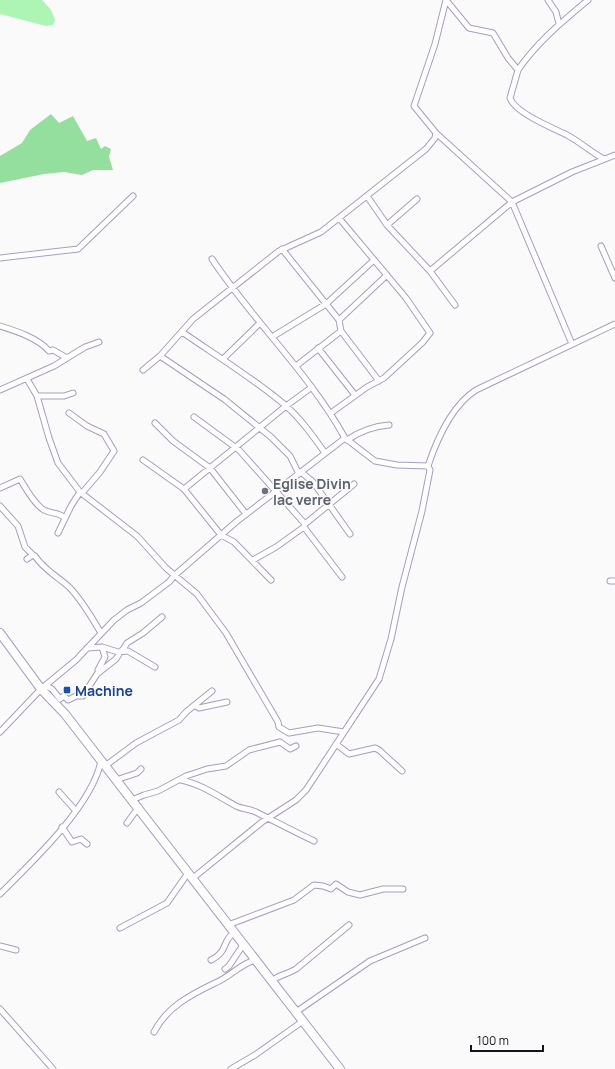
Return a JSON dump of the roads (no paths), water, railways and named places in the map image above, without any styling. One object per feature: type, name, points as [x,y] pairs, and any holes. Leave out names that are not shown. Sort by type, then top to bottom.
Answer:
[{"type":"highway","points":[[0,633],[191,875],[243,945],[340,1069]]},
{"type":"street","points":[[446,0],[469,28],[493,33],[508,58],[518,70]]},
{"type":"street","points":[[446,0],[435,44],[414,106],[436,133],[512,202],[572,344]]},
{"type":"street","points":[[548,0],[556,12],[559,24]]},
{"type":"street","points":[[588,0],[559,24],[530,53],[518,70],[510,98],[516,106],[543,125],[566,135],[604,159]]},
{"type":"street","points":[[143,370],[160,356],[193,320],[231,288],[282,249],[321,232],[426,149],[435,138],[436,133]]},
{"type":"street","points":[[430,271],[512,202],[604,159],[615,156]]},
{"type":"street","points":[[0,258],[78,249],[133,196]]},
{"type":"street","points":[[367,196],[387,225],[430,271],[456,305]]},
{"type":"street","points":[[387,225],[417,199]]},
{"type":"street","points":[[331,413],[355,395],[384,378],[422,343],[430,333],[406,298],[339,218]]},
{"type":"street","points":[[601,246],[615,278]]},
{"type":"street","points":[[282,249],[339,320],[341,331],[379,380]]},
{"type":"street","points":[[212,259],[231,288],[296,366],[331,413],[346,439],[376,461],[397,465],[428,466]]},
{"type":"street","points":[[272,337],[326,304],[374,260]]},
{"type":"street","points":[[339,320],[387,275]]},
{"type":"street","points":[[223,359],[260,323]]},
{"type":"street","points":[[120,928],[166,903],[191,875],[267,818],[296,800],[306,790],[374,688],[384,664],[422,511],[430,470],[428,466],[437,440],[454,412],[469,394],[615,324]]},
{"type":"street","points":[[0,326],[29,338],[46,347],[49,351],[53,350],[67,358]]},
{"type":"street","points":[[296,366],[341,331]]},
{"type":"street","points":[[182,332],[223,359],[286,406],[310,431],[324,453]]},
{"type":"street","points":[[0,390],[27,379],[85,347],[99,342]]},
{"type":"street","points":[[318,348],[355,395]]},
{"type":"street","points":[[160,356],[224,398],[260,428],[290,456],[300,473],[313,482],[350,534]]},
{"type":"street","points":[[27,379],[37,396],[58,463],[81,493],[138,536],[166,568],[197,594],[226,633],[282,730],[289,733],[318,728],[344,732]]},
{"type":"street","points":[[184,489],[286,406],[312,388]]},
{"type":"street","points":[[37,396],[64,396],[73,393]]},
{"type":"street","points":[[58,534],[65,518],[81,493],[97,477],[114,451],[104,434],[87,426],[69,413]]},
{"type":"street","points":[[194,417],[235,448],[277,490],[342,576]]},
{"type":"street","points":[[156,423],[173,441],[210,468],[246,514]]},
{"type":"street","points":[[0,732],[43,687],[76,660],[101,633],[127,610],[141,603],[169,582],[175,575],[246,514],[324,453],[346,439],[357,434],[367,432],[378,426],[389,425]]},
{"type":"street","points":[[143,460],[184,489],[221,535],[234,542],[254,560],[271,580]]},
{"type":"street","points":[[0,488],[20,479],[41,508],[46,511],[62,514],[65,518]]},
{"type":"street","points":[[254,560],[276,547],[354,484]]},
{"type":"street","points":[[0,506],[18,526],[25,547],[36,556],[41,565],[74,593],[101,633]]},
{"type":"street","points":[[27,558],[33,555]]},
{"type":"street","points":[[98,673],[116,659],[127,643],[143,634],[162,617]]},
{"type":"street","points":[[87,648],[102,647],[132,652],[155,667]]},
{"type":"street","points":[[43,687],[52,689],[60,699],[64,696],[68,700],[76,696],[83,696],[98,673],[105,657],[102,647]]},
{"type":"street","points":[[0,894],[38,857],[76,811],[103,763],[179,720],[186,712],[196,706],[212,691]]},
{"type":"street","points":[[196,706],[199,708],[227,702]]},
{"type":"street","points":[[132,800],[158,791],[186,776],[226,766],[249,750],[280,742],[290,749],[296,746]]},
{"type":"street","points":[[336,744],[349,754],[375,748],[402,771]]},
{"type":"street","points":[[116,780],[137,773],[141,769]]},
{"type":"street","points":[[181,780],[207,788],[218,797],[238,807],[252,811],[314,841]]},
{"type":"street","points":[[59,792],[76,811]]},
{"type":"street","points":[[127,823],[138,808]]},
{"type":"street","points":[[62,827],[72,842],[81,839],[88,844]]},
{"type":"street","points":[[228,925],[294,900],[314,885],[331,889],[336,884],[348,892],[360,895],[383,888],[403,889]]},
{"type":"street","points":[[271,981],[278,976],[287,974],[296,968],[349,925]]},
{"type":"street","points":[[210,960],[221,954],[229,936],[234,933]]},
{"type":"street","points":[[296,1012],[370,962],[425,938]]},
{"type":"street","points":[[225,969],[229,966],[243,945]]},
{"type":"street","points":[[0,946],[16,950]]},
{"type":"street","points":[[154,1032],[161,1019],[186,997],[215,983],[246,963],[255,960]]},
{"type":"street","points":[[0,1009],[53,1069]]},
{"type":"street","points":[[232,1069],[255,1055],[303,1021]]},
{"type":"place","name":"Eglise Divin lac verre","points":[[265,491]]},
{"type":"place","name":"Machine","points":[[67,690]]}]
